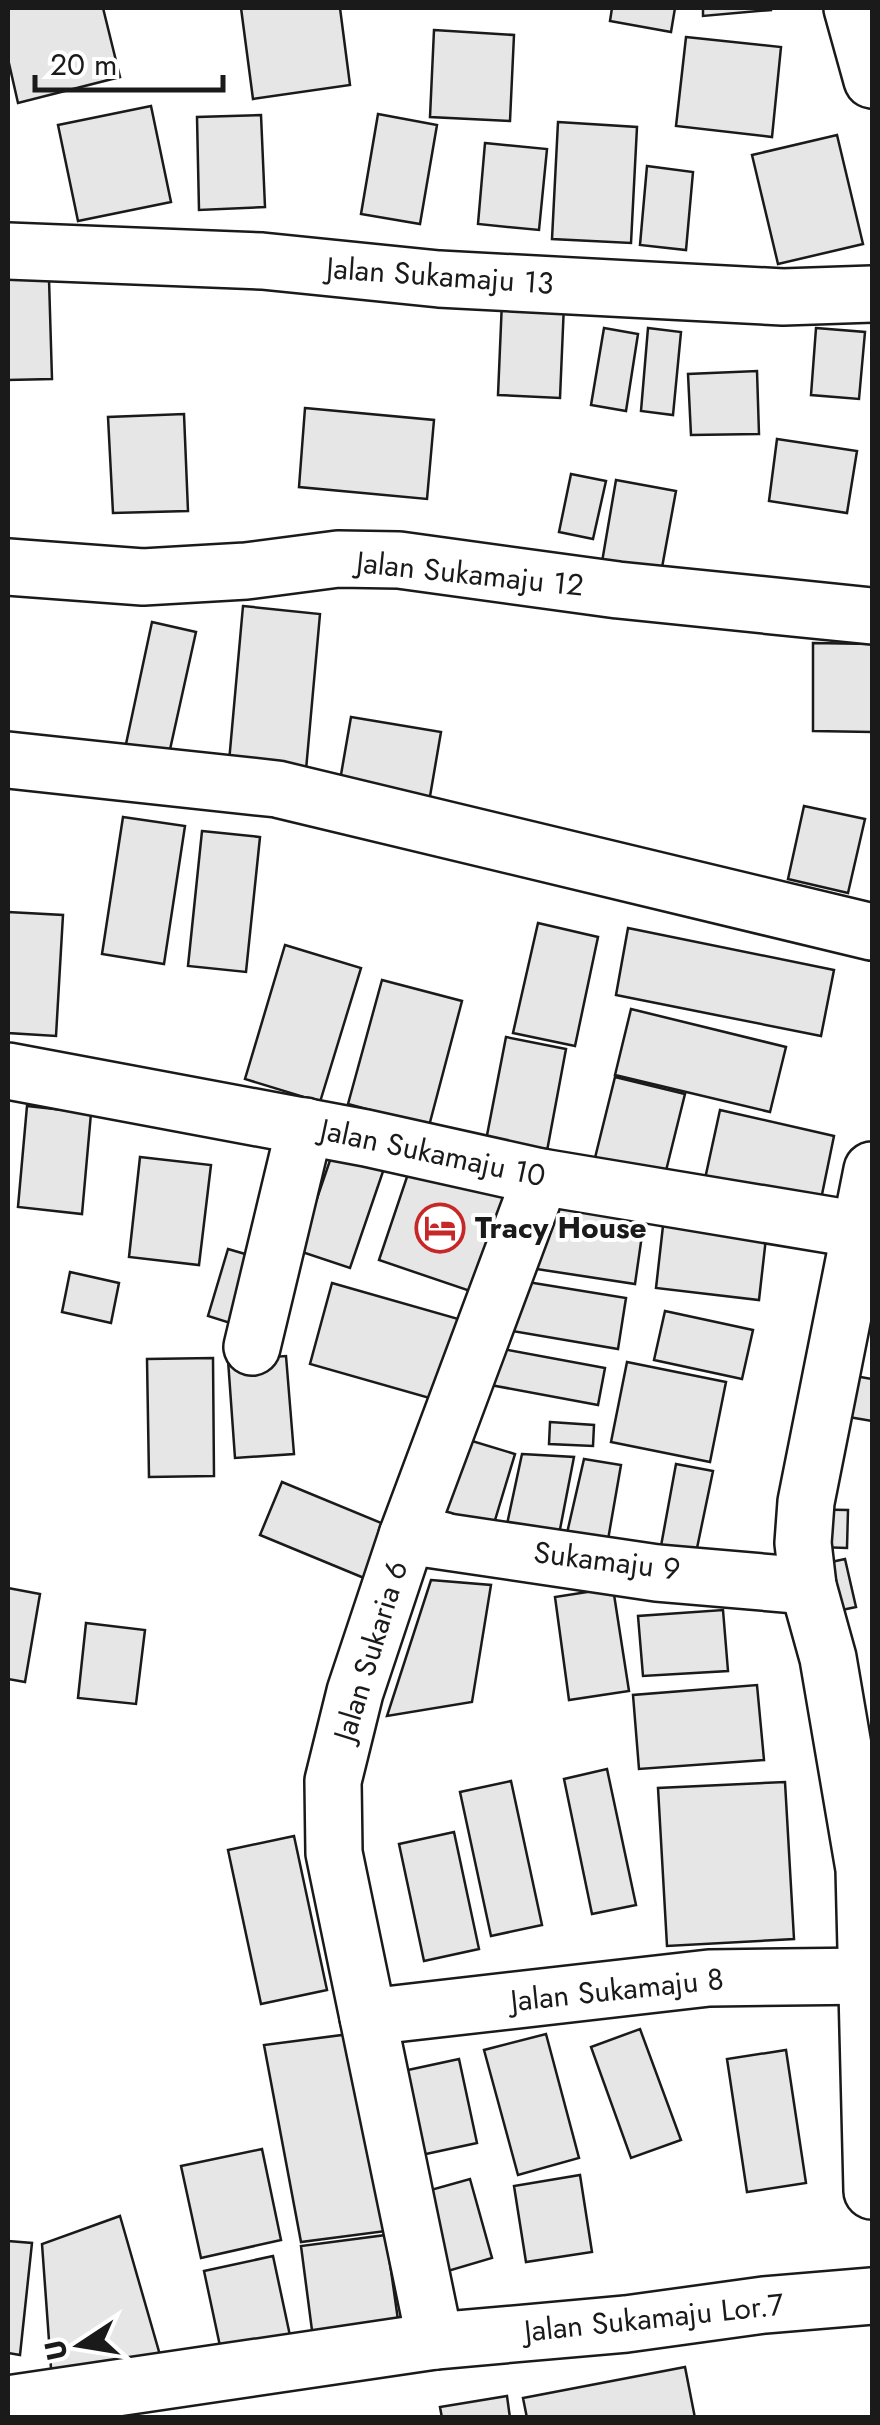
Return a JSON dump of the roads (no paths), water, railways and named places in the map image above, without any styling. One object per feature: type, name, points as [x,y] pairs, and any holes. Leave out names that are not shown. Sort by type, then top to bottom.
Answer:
[{"type":"street","points":[[852,8],[872,80]]},
{"type":"street","name":"Jalan Sukamaju 13","points":[[8,251],[262,261],[439,279],[784,297],[872,294]]},
{"type":"street","name":"Jalan Sukamaju 12","points":[[8,567],[144,577],[246,571],[338,559],[399,560],[618,590],[872,616]]},
{"type":"street","points":[[8,760],[277,789],[872,932]]},
{"type":"street","name":"Jalan Sukamaju 10","points":[[8,1071],[305,1126],[541,1177],[866,1231]]},
{"type":"street","points":[[252,1347],[305,1126]]},
{"type":"street","points":[[872,1170],[866,1231],[806,1502],[803,1544],[808,1586],[850,1654],[870,1976],[872,2191]]},
{"type":"street","points":[[407,1536],[541,1177]]},
{"type":"street","name":"Jalan Sukaria 6","points":[[436,2341],[334,1853],[334,1781],[355,1692],[407,1536],[657,1573],[808,1586]]},
{"type":"street","name":"Jalan Sukamaju 8","points":[[368,2018],[709,1978],[870,1976]]},
{"type":"street","name":"Jalan Sukamaju Lor.7","points":[[8,2404],[436,2341],[872,2296]]},
{"type":"place","name":"Tracy House","points":[[440,1228]]}]
